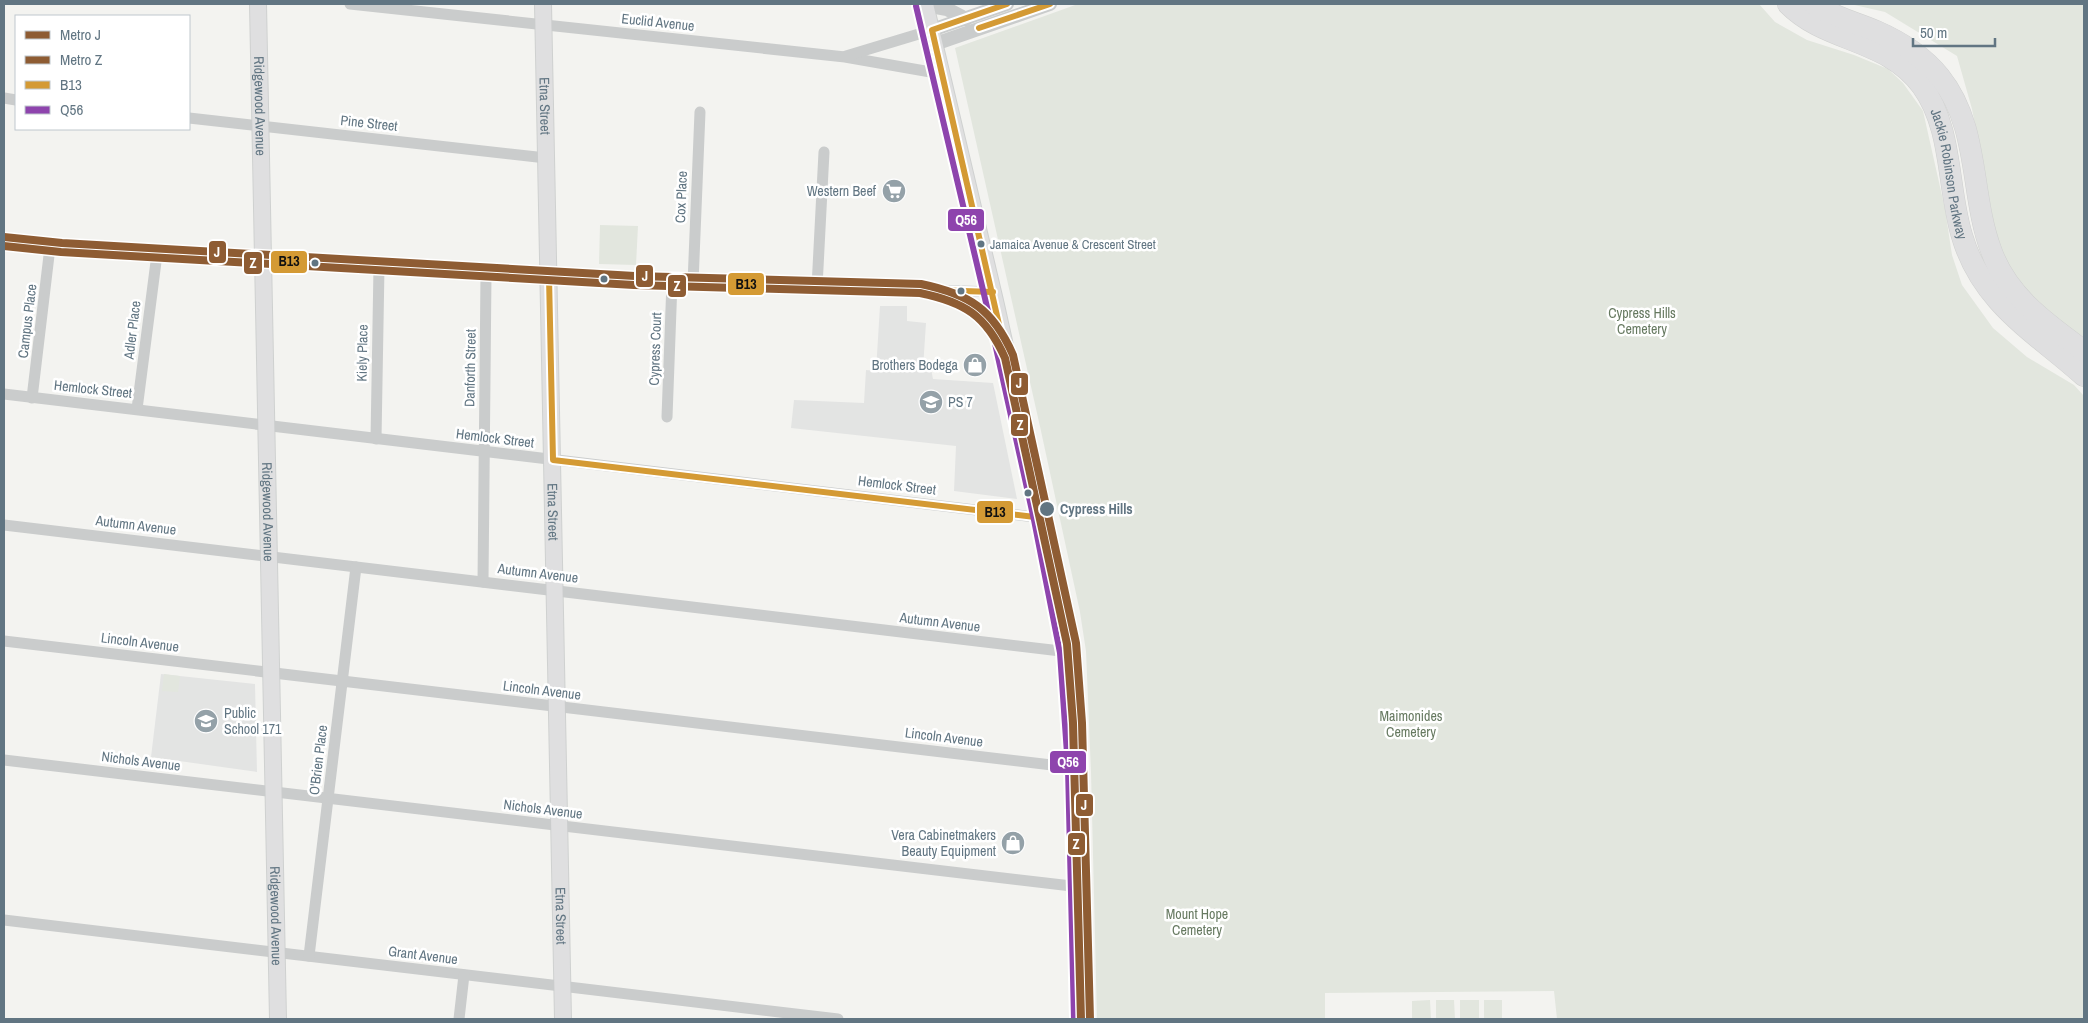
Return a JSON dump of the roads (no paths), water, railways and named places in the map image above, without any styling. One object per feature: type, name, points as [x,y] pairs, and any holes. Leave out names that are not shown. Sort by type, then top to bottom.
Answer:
[{"type":"highway","name":"Jackie Robinson Parkway","points":[[1788,4],[1820,26],[1868,45],[1889,56],[1916,78],[1929,96],[1937,115],[1958,224],[1976,270],[1990,292],[2007,312],[2084,376]]},
{"type":"highway","name":"Jackie Robinson Parkway","points":[[1814,4],[1837,16],[1886,36],[1918,56],[1939,76],[1953,97],[1964,122],[1987,240],[1996,263],[2006,281],[2029,308],[2048,325],[2084,351]]},
{"type":"main road","name":"Ridgewood Avenue","points":[[258,4],[278,1019]]},
{"type":"main road","name":"Etna Street","points":[[543,4],[563,1019]]},
{"type":"main road","points":[[925,4],[993,292],[1043,518],[1069,652],[1077,768],[1083,1019]]},
{"type":"street","name":"Euclid Avenue","points":[[350,4],[845,57],[942,74]]},
{"type":"street","points":[[925,4],[947,10],[966,19]]},
{"type":"street","points":[[934,37],[966,19],[1007,4]]},
{"type":"street","points":[[934,37],[1050,4]]},
{"type":"street","name":"Euclid Avenue","points":[[845,57],[934,37]]},
{"type":"street","name":"Cox Place","points":[[693,283],[700,112]]},
{"type":"street","name":"Pine Street","points":[[190,118],[546,158]]},
{"type":"street","points":[[817,287],[824,152]]},
{"type":"street","points":[[4,244],[486,274],[693,283],[993,292]]},
{"type":"street","name":"Campus Place","points":[[32,398],[50,247]]},
{"type":"street","name":"Adler Place","points":[[137,409],[157,254]]},
{"type":"street","name":"Kiely Place","points":[[376,439],[379,267]]},
{"type":"street","name":"Danforth Street","points":[[483,582],[486,274]]},
{"type":"street","name":"Cypress Court","points":[[668,417],[672,282]]},
{"type":"street","name":"Hemlock Street","points":[[4,394],[1043,518]]},
{"type":"street","name":"Autumn Avenue","points":[[4,525],[1069,652]]},
{"type":"street","name":"O'Brien Place","points":[[309,956],[356,567]]},
{"type":"street","name":"Lincoln Avenue","points":[[4,641],[1077,768]]},
{"type":"street","name":"Nichols Avenue","points":[[4,760],[1080,888]]},
{"type":"street","name":"Grant Avenue","points":[[4,920],[838,1019]]},
{"type":"street","points":[[459,1019],[464,975]]},
{"type":"metro line","name":"J","points":[[4,237],[62,243],[635,276],[921,284],[953,293],[978,306],[997,326],[1013,355],[1076,643],[1082,723],[1090,1019]]},
{"type":"metro line","name":"Z","points":[[4,246],[61,252],[634,285],[920,293],[949,301],[972,313],[990,331],[1005,358],[1067,644],[1073,723],[1081,1019]]},
{"type":"place","name":"Western Beef","points":[[894,191]]},
{"type":"place","name":"Jamaica Avenue & Crescent Street","points":[[981,244]]},
{"type":"place","name":"Brothers Bodega","points":[[975,365]]},
{"type":"place","name":"PS 7","points":[[931,402]]},
{"type":"place","name":"Cypress Hills","points":[[1047,509]]},
{"type":"place","name":"Public School 171","points":[[206,721]]},
{"type":"place","name":"Vera Cabinetmakers Beauty Equipment","points":[[1013,843]]},
{"type":"park label","name":"Cypress Hills Cemetery","points":[[1642,322]]},
{"type":"park label","name":"Maimonides Cemetery","points":[[1411,724]]},
{"type":"park label","name":"Mount Hope Cemetery","points":[[1197,922]]}]
